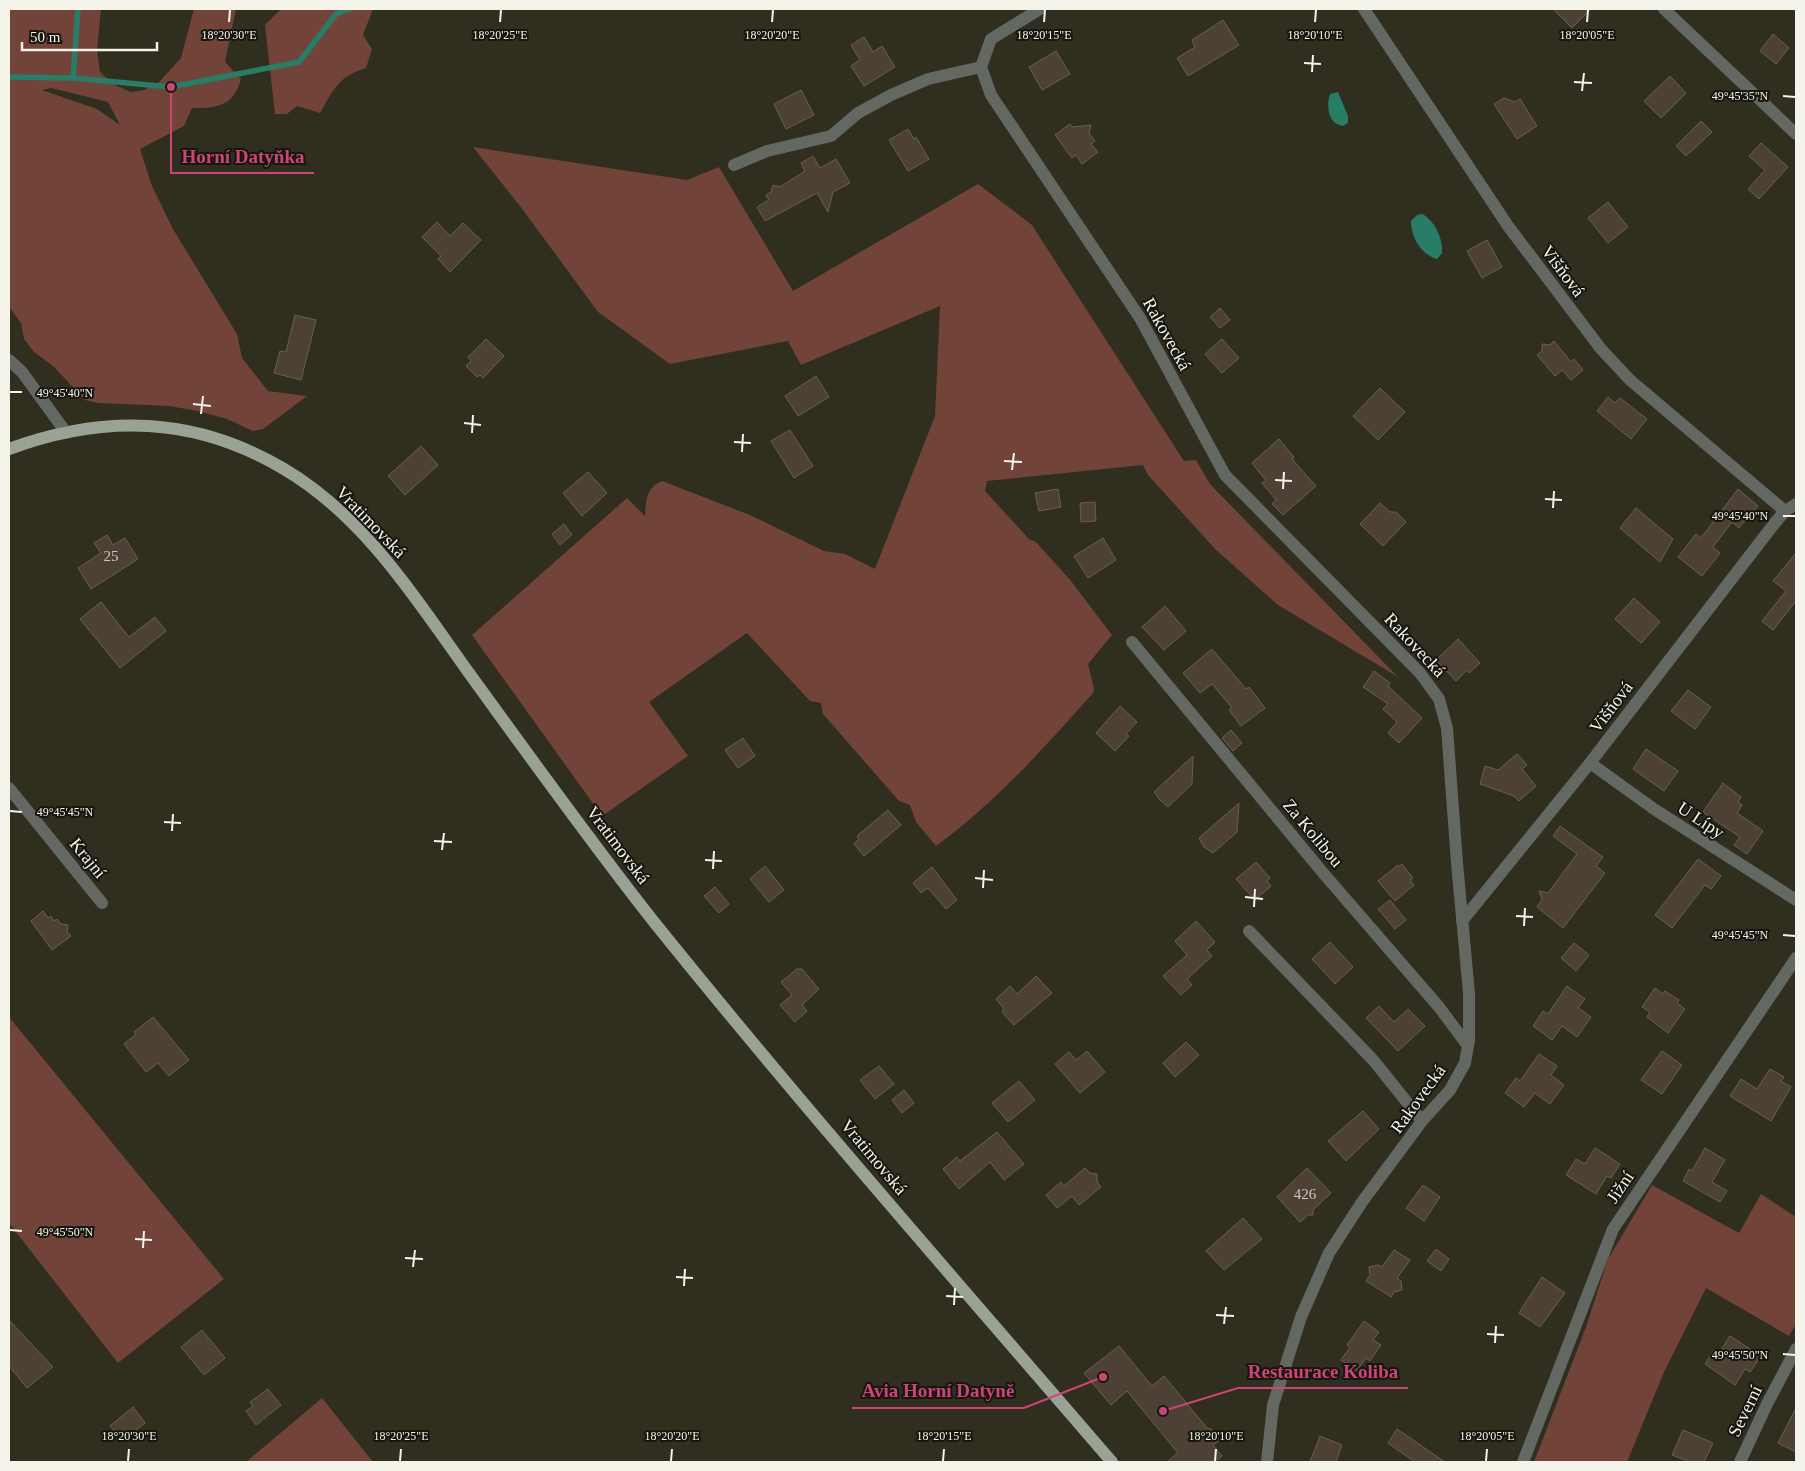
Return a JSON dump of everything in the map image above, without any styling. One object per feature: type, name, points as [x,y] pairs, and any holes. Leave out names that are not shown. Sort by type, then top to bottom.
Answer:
[{"type":"main road","name":"Vratimovská","points":[[9,449],[65,431],[94,427],[151,425],[212,436],[239,446],[284,469],[337,508],[408,588],[579,823],[654,921],[786,1081],[1112,1462]]},
{"type":"street","points":[[734,165],[766,151],[831,136],[858,113],[891,95],[928,79],[981,67],[991,39],[1040,9]]},
{"type":"street","name":"Višňová","points":[[1364,9],[1508,226],[1601,349],[1630,380],[1791,508],[1590,763],[1462,921]]},
{"type":"street","points":[[1664,9],[1796,134]]},
{"type":"street","name":"Rakovecká","points":[[981,67],[992,95],[1140,318],[1226,475],[1420,673],[1439,699],[1447,728],[1469,993],[1468,1046],[1465,1063],[1450,1090],[1422,1121],[1362,1202],[1329,1254],[1301,1317],[1273,1405],[1267,1462]]},
{"type":"street","points":[[9,360],[22,372],[65,431]]},
{"type":"street","name":"Za Kolibou","points":[[1132,642],[1324,874],[1439,1007],[1468,1046]]},
{"type":"street","name":"U Lípy","points":[[1590,763],[1654,809],[1796,900]]},
{"type":"street","name":"Krajní","points":[[9,788],[102,903]]},
{"type":"street","points":[[1249,931],[1374,1061],[1422,1121]]},
{"type":"street","name":"Jižní","points":[[1523,1462],[1613,1229],[1796,958]]},
{"type":"street","name":"Severní","points":[[1740,1462],[1767,1404],[1796,1349]]},
{"type":"shaded area","points":[[9,9],[101,9],[97,50],[100,72],[113,84],[131,92],[144,90],[159,82],[181,58],[194,9],[236,9],[225,62],[241,79],[238,88],[229,100],[223,104],[192,108],[184,126],[140,149],[152,186],[173,229],[237,334],[242,358],[268,391],[307,396],[263,429],[253,431],[227,419],[198,411],[169,406],[98,403],[85,400],[53,366],[34,352],[24,339],[21,323],[9,307]],"holes":[[[51,88],[108,102],[120,125],[97,109],[42,90]]]},
{"type":"shaded area","points":[[281,9],[373,9],[363,35],[372,49],[366,68],[349,75],[343,80],[333,91],[320,113],[297,106],[287,114],[275,114],[265,25]]},
{"type":"shaded area","points":[[473,147],[687,180],[719,167],[793,291],[978,184],[1032,225],[1184,461],[1196,460],[1210,484],[1398,677],[1278,605],[1215,549],[1148,475],[1143,465],[987,481],[985,491],[1029,539],[1036,542],[1071,581],[1112,635],[1088,664],[1094,689],[1093,693],[1038,754],[979,811],[936,846],[916,822],[910,805],[899,801],[823,714],[821,703],[810,701],[747,633],[649,702],[688,756],[602,816],[472,635],[627,498],[645,516],[648,495],[653,487],[662,481],[750,515],[824,551],[845,554],[875,569],[935,416],[940,306],[801,365],[788,341],[670,364],[598,312],[520,206]]},
{"type":"shaded area","points":[[9,1017],[224,1279],[118,1363],[9,1223]]},
{"type":"shaded area","points":[[1652,1185],[1739,1233],[1761,1194],[1796,1217],[1796,1324],[1789,1336],[1706,1288],[1664,1372],[1627,1462],[1534,1462],[1586,1327],[1608,1259]]},
{"type":"shaded area","points":[[322,1398],[373,1462],[246,1462]]},
{"type":"water","points":[[1338,92],[1348,116],[1348,123],[1343,126],[1334,122],[1328,109],[1330,94]]},
{"type":"water","points":[[1423,214],[1435,226],[1440,236],[1442,253],[1437,259],[1426,254],[1415,239],[1411,227],[1411,221],[1417,215]]},
{"type":"building","points":[[1553,9],[1591,9],[1572,28]]},
{"type":"building","points":[[1223,20],[1239,45],[1188,76],[1177,58],[1195,47],[1192,40]]},
{"type":"building","points":[[1773,34],[1789,48],[1776,64],[1760,51]]},
{"type":"building","points":[[864,37],[873,52],[882,46],[895,67],[864,86],[851,66],[860,60],[851,45]]},
{"type":"building","points":[[1056,51],[1070,74],[1042,90],[1029,67]]},
{"type":"building","points":[[1670,76],[1686,93],[1661,118],[1644,101]]},
{"type":"building","points":[[801,90],[814,115],[786,129],[774,104]]},
{"type":"building","points":[[1504,98],[1515,102],[1520,99],[1537,126],[1517,139],[1494,104]]},
{"type":"building","points":[[1701,121],[1712,132],[1686,156],[1676,146]]},
{"type":"building","points":[[1070,124],[1072,127],[1091,125],[1089,133],[1095,141],[1091,144],[1098,152],[1082,164],[1076,155],[1072,158],[1055,135]]},
{"type":"building","points":[[908,129],[914,139],[916,137],[929,159],[908,171],[889,140]]},
{"type":"building","points":[[1761,143],[1788,167],[1759,199],[1748,189],[1765,170],[1749,156]]},
{"type":"building","points":[[813,156],[820,168],[836,159],[850,183],[833,192],[828,212],[817,193],[765,221],[757,207],[769,200],[766,195],[771,192],[773,185],[780,187],[805,171],[801,163]]},
{"type":"building","points":[[1608,202],[1628,227],[1608,243],[1588,218]]},
{"type":"building","points":[[437,222],[450,236],[463,223],[481,240],[450,272],[438,259],[441,256],[422,237]]},
{"type":"building","points":[[1487,240],[1502,267],[1482,278],[1467,251]]},
{"type":"building","points":[[1220,308],[1230,320],[1220,328],[1210,317]]},
{"type":"building","points":[[295,315],[316,320],[301,380],[274,373],[280,351],[286,352]]},
{"type":"building","points":[[486,339],[504,356],[483,378],[480,375],[477,377],[466,366],[471,361],[468,357]]},
{"type":"building","points":[[1222,339],[1239,358],[1222,373],[1205,354]]},
{"type":"building","points":[[1554,341],[1571,362],[1574,359],[1583,370],[1571,380],[1562,370],[1555,376],[1537,355],[1542,351],[1542,344],[1550,345]]},
{"type":"building","points":[[816,376],[829,397],[798,416],[785,396]]},
{"type":"building","points":[[1380,388],[1405,412],[1378,440],[1353,416]]},
{"type":"building","points":[[1608,397],[1615,403],[1620,398],[1647,419],[1631,439],[1597,411]]},
{"type":"building","points":[[790,430],[813,466],[794,478],[771,441]]},
{"type":"building","points":[[1279,439],[1294,457],[1292,459],[1316,486],[1283,515],[1272,504],[1276,500],[1262,483],[1266,481],[1252,463]]},
{"type":"building","points":[[421,446],[438,465],[405,495],[388,476]]},
{"type":"building","points":[[588,472],[607,493],[582,516],[563,493]]},
{"type":"building","points":[[1058,489],[1061,507],[1039,511],[1035,493]]},
{"type":"building","points":[[1738,489],[1758,506],[1739,528],[1732,522],[1713,547],[1720,553],[1702,576],[1678,557],[1696,534],[1701,538]]},
{"type":"building","points":[[1095,502],[1096,521],[1081,522],[1080,503]]},
{"type":"building","points":[[1380,503],[1390,512],[1396,512],[1406,522],[1383,546],[1360,524]]},
{"type":"building","points":[[1636,508],[1673,539],[1660,562],[1620,528]]},
{"type":"building","points":[[564,524],[572,535],[560,545],[552,534]]},
{"type":"building","points":[[107,535],[113,545],[125,538],[138,559],[91,589],[78,568],[101,553],[94,543]]},
{"type":"building","points":[[1103,538],[1116,560],[1088,578],[1074,556]]},
{"type":"building","points":[[1796,553],[1796,601],[1773,630],[1762,621],[1786,591],[1773,581]]},
{"type":"building","points":[[1634,598],[1660,622],[1641,643],[1615,619]]},
{"type":"building","points":[[101,602],[129,637],[155,617],[166,631],[120,668],[80,619]]},
{"type":"building","points":[[1165,606],[1186,631],[1164,650],[1142,627]]},
{"type":"building","points":[[1458,639],[1480,663],[1469,673],[1467,670],[1456,681],[1436,660]]},
{"type":"building","points":[[1212,649],[1246,689],[1249,687],[1265,708],[1241,726],[1229,710],[1232,708],[1212,684],[1200,693],[1183,673]]},
{"type":"building","points":[[1374,671],[1390,683],[1388,686],[1422,718],[1399,743],[1388,733],[1397,722],[1383,709],[1388,704],[1363,687]]},
{"type":"building","points":[[1688,690],[1711,707],[1695,729],[1671,711]]},
{"type":"building","points":[[1120,706],[1137,722],[1126,734],[1129,736],[1115,751],[1096,733]]},
{"type":"building","points":[[1231,730],[1242,743],[1233,751],[1222,738]]},
{"type":"building","points":[[743,738],[755,756],[738,768],[725,750]]},
{"type":"building","points":[[1646,749],[1678,771],[1664,791],[1633,769]]},
{"type":"building","points":[[1517,754],[1527,765],[1522,769],[1536,786],[1519,801],[1514,796],[1480,784],[1485,766],[1498,770]]},
{"type":"building","points":[[1193,756],[1192,784],[1168,807],[1154,792]]},
{"type":"building","points":[[1723,783],[1741,797],[1738,802],[1742,805],[1737,813],[1763,831],[1747,854],[1734,845],[1740,837],[1703,812]]},
{"type":"building","points":[[1239,803],[1237,832],[1213,853],[1204,847],[1199,838]]},
{"type":"building","points":[[888,810],[901,825],[864,856],[854,844],[859,839],[857,836]]},
{"type":"building","points":[[1560,826],[1603,857],[1596,866],[1605,873],[1563,928],[1537,907],[1542,899],[1539,891],[1548,893],[1577,854],[1553,836]]},
{"type":"building","points":[[1698,859],[1721,876],[1711,889],[1705,885],[1672,928],[1655,915]]},
{"type":"building","points":[[1256,862],[1270,878],[1267,881],[1271,886],[1255,900],[1236,879]]},
{"type":"building","points":[[1402,864],[1413,878],[1410,880],[1414,885],[1395,901],[1378,881]]},
{"type":"building","points":[[765,866],[784,890],[769,902],[750,879]]},
{"type":"building","points":[[932,867],[957,900],[946,909],[928,888],[921,893],[913,883]]},
{"type":"building","points":[[715,887],[729,904],[719,913],[704,896]]},
{"type":"building","points":[[1390,900],[1406,920],[1395,929],[1378,909]]},
{"type":"building","points":[[43,911],[48,918],[51,916],[54,921],[57,919],[61,924],[68,925],[67,932],[71,936],[52,950],[31,921]]},
{"type":"building","points":[[1196,921],[1215,942],[1207,950],[1212,956],[1187,979],[1192,985],[1181,995],[1163,976],[1187,955],[1175,941]]},
{"type":"building","points":[[1330,942],[1353,967],[1335,984],[1312,959]]},
{"type":"building","points":[[1574,943],[1589,955],[1576,971],[1561,958]]},
{"type":"building","points":[[797,969],[802,969],[819,989],[802,1005],[807,1011],[795,1022],[780,1005],[792,995],[781,982]]},
{"type":"building","points":[[1036,976],[1052,993],[1014,1025],[1002,1012],[1004,1009],[996,999],[1010,986],[1017,994]]},
{"type":"building","points":[[1567,986],[1585,999],[1578,1008],[1591,1017],[1577,1037],[1562,1026],[1552,1040],[1533,1026],[1543,1011],[1548,1014]]},
{"type":"building","points":[[1655,988],[1663,994],[1665,991],[1679,1000],[1677,1003],[1685,1009],[1668,1033],[1647,1017],[1650,1012],[1642,1007]]},
{"type":"building","points":[[1379,1006],[1394,1022],[1408,1009],[1425,1026],[1398,1051],[1366,1018]]},
{"type":"building","points":[[153,1017],[189,1060],[169,1076],[158,1063],[146,1072],[124,1044],[136,1034],[134,1032]]},
{"type":"building","points":[[1186,1042],[1199,1055],[1175,1077],[1163,1063]]},
{"type":"building","points":[[1087,1051],[1105,1072],[1080,1093],[1055,1064],[1069,1052],[1076,1060]]},
{"type":"building","points":[[1662,1051],[1682,1065],[1662,1094],[1641,1080]]},
{"type":"building","points":[[1539,1054],[1557,1066],[1551,1075],[1564,1085],[1550,1104],[1535,1093],[1524,1107],[1505,1093],[1516,1078],[1520,1081]]},
{"type":"building","points":[[879,1066],[894,1084],[875,1099],[860,1080]]},
{"type":"building","points":[[1770,1069],[1784,1077],[1781,1081],[1791,1087],[1771,1121],[1730,1096],[1741,1079],[1757,1089]]},
{"type":"building","points":[[1019,1081],[1035,1100],[1008,1122],[992,1103]]},
{"type":"building","points":[[904,1090],[914,1103],[902,1113],[892,1100]]},
{"type":"building","points":[[1363,1111],[1379,1129],[1346,1161],[1328,1141]]},
{"type":"building","points":[[997,1132],[1024,1164],[1004,1180],[990,1162],[959,1189],[943,1169],[957,1157],[960,1161]]},
{"type":"building","points":[[1595,1148],[1620,1164],[1611,1178],[1607,1176],[1596,1194],[1566,1175],[1576,1159],[1585,1164]]},
{"type":"building","points":[[1705,1148],[1725,1160],[1712,1182],[1727,1191],[1720,1202],[1683,1181],[1689,1169],[1692,1171]]},
{"type":"building","points":[[1085,1168],[1090,1173],[1097,1174],[1097,1182],[1101,1187],[1079,1205],[1072,1196],[1057,1208],[1046,1195],[1061,1182],[1064,1186]]},
{"type":"building","points":[[1307,1168],[1331,1193],[1313,1210],[1313,1215],[1308,1215],[1300,1222],[1277,1197]]},
{"type":"building","points":[[1423,1185],[1440,1197],[1424,1221],[1406,1208]]},
{"type":"building","points":[[1243,1218],[1262,1239],[1224,1270],[1206,1251]]},
{"type":"building","points":[[1436,1249],[1449,1259],[1441,1271],[1427,1261]]},
{"type":"building","points":[[1394,1250],[1410,1260],[1397,1278],[1401,1281],[1402,1290],[1394,1292],[1391,1297],[1366,1281],[1370,1275],[1369,1267],[1378,1265],[1382,1267]]},
{"type":"building","points":[[1542,1277],[1565,1293],[1540,1327],[1519,1313]]},
{"type":"building","points":[[9,1320],[53,1367],[27,1388],[9,1366]]},
{"type":"building","points":[[1364,1321],[1379,1332],[1373,1340],[1381,1345],[1370,1361],[1366,1358],[1356,1371],[1341,1360],[1350,1347],[1347,1345]]},
{"type":"building","points":[[202,1330],[225,1358],[204,1375],[181,1347]]},
{"type":"building","points":[[1730,1336],[1761,1356],[1750,1372],[1745,1369],[1735,1385],[1705,1364],[1714,1350],[1719,1353]]},
{"type":"building","points":[[1119,1346],[1152,1386],[1164,1376],[1208,1429],[1210,1428],[1220,1440],[1213,1445],[1222,1456],[1215,1462],[1167,1462],[1178,1453],[1127,1391],[1111,1405],[1084,1373]]},
{"type":"building","points":[[268,1389],[281,1405],[256,1425],[246,1411],[253,1406],[250,1402]]},
{"type":"building","points":[[133,1407],[145,1423],[123,1441],[110,1426]]},
{"type":"building","points":[[1796,1408],[1796,1452],[1778,1443]]},
{"type":"building","points":[[1397,1429],[1445,1462],[1415,1462],[1388,1443]]},
{"type":"building","points":[[1683,1430],[1713,1443],[1704,1462],[1690,1462],[1672,1455]]},
{"type":"building","points":[[1320,1436],[1342,1445],[1336,1462],[1310,1462]]},
{"type":"waterway","points":[[73,78],[78,9]]},
{"type":"waterway","points":[[9,77],[73,78],[171,87],[299,62],[336,14],[350,9]]},
{"type":"place","name":"Horní Datyňka","points":[[171,87]]},
{"type":"place","name":"Avia Horní Datyně","points":[[1103,1377]]},
{"type":"place","name":"Restaurace Koliba","points":[[1163,1411]]}]
